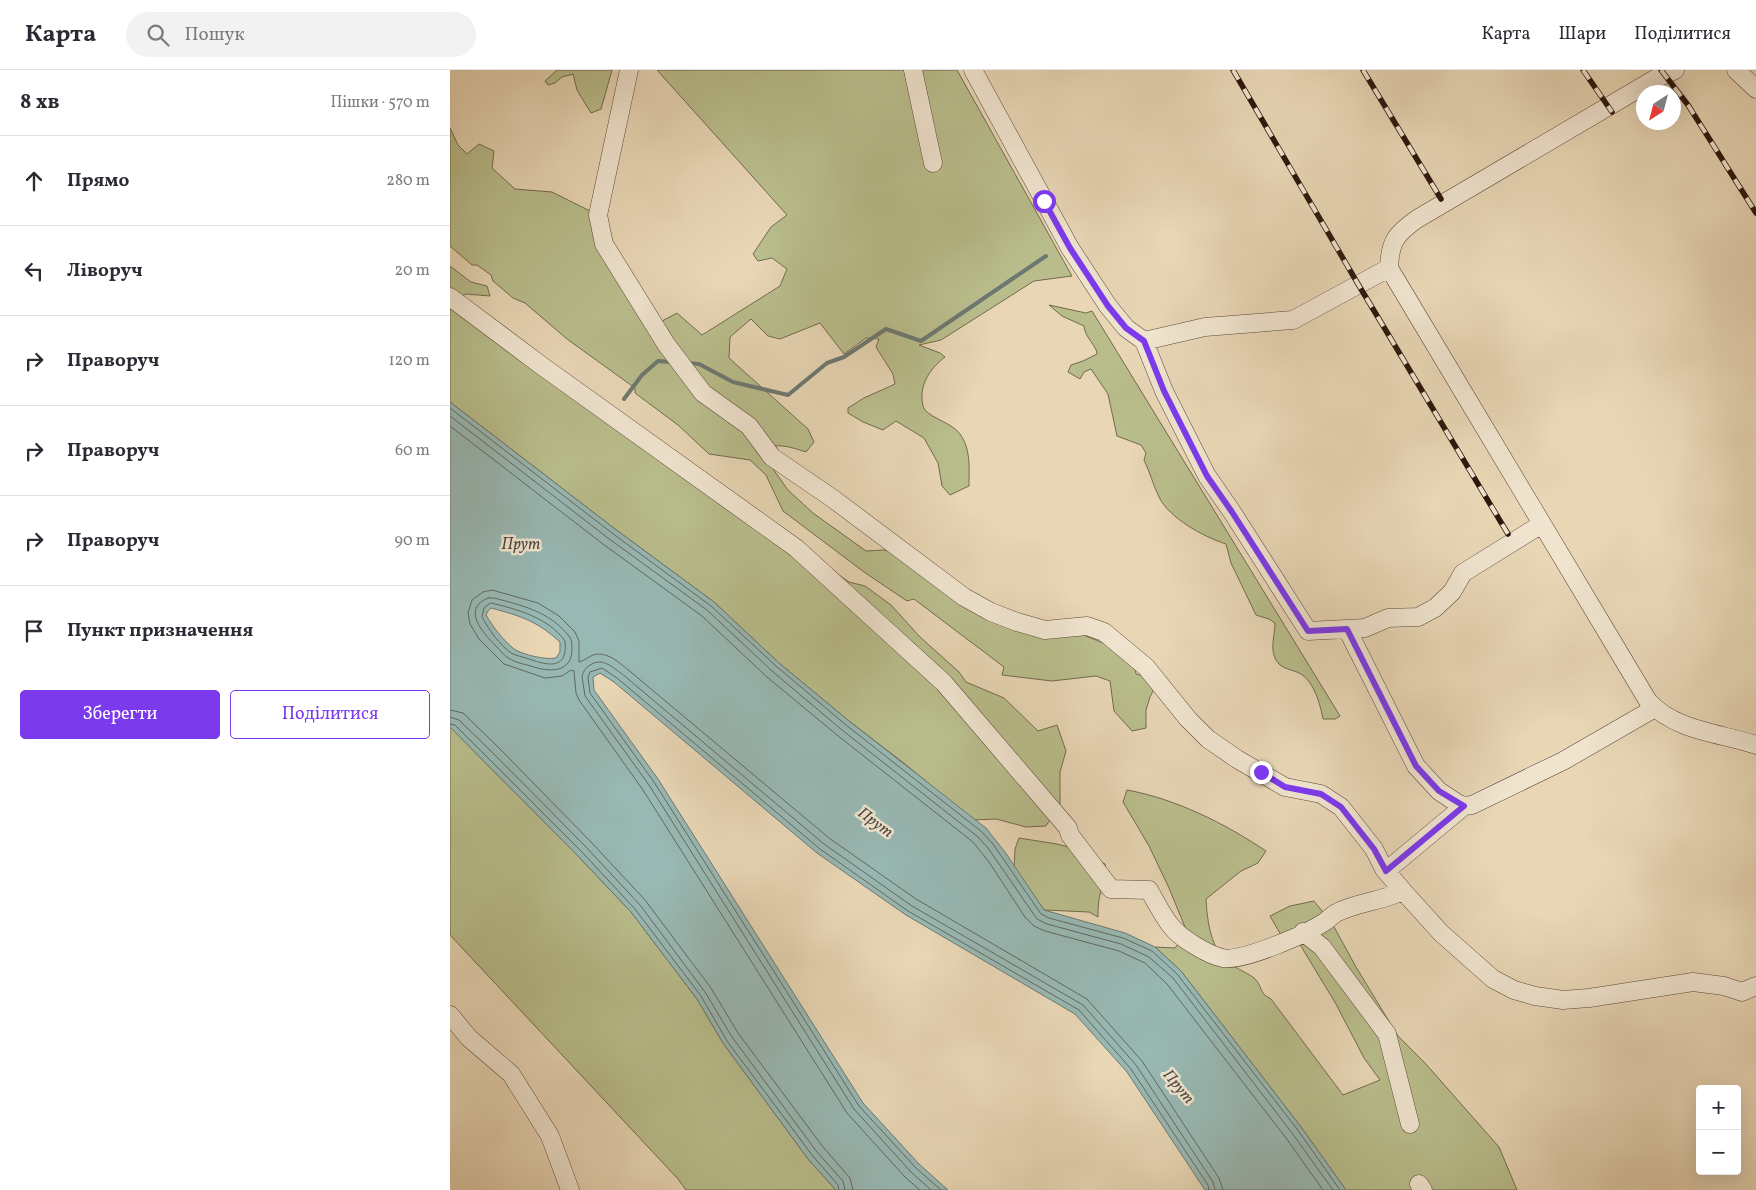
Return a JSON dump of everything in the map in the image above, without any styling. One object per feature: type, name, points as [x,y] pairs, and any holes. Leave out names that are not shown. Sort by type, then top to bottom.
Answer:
[{"type":"street","points":[[629,70],[598,215],[604,244],[666,344],[703,393],[749,426],[772,456],[832,498],[964,597],[991,612],[1045,630],[1087,626],[1104,632],[1146,667],[1188,719],[1208,739],[1237,759],[1285,787],[1321,794],[1341,807],[1374,849],[1386,871],[1403,891],[1441,933],[1493,979],[1514,990],[1535,996],[1563,1000],[1589,998],[1693,982],[1724,986],[1742,992],[1756,986]]},
{"type":"street","points":[[913,70],[934,163]]},
{"type":"street","points":[[973,70],[1070,248],[1108,306],[1126,328],[1144,341],[1164,391],[1207,476],[1308,631],[1365,628],[1388,618],[1418,617],[1435,608],[1452,592],[1462,572],[1542,524]]},
{"type":"street","points":[[1675,70],[1655,79],[1402,229],[1389,251],[1388,268],[1648,701],[1655,708],[1681,723],[1756,745]]},
{"type":"street","points":[[1736,70],[1756,89]]},
{"type":"street","points":[[1144,341],[1205,327],[1293,320],[1388,268]]},
{"type":"street","points":[[450,298],[803,555],[944,683],[1068,828],[1070,836],[1111,889],[1149,890],[1171,927],[1203,950],[1224,958],[1243,956],[1269,949],[1326,921],[1353,905],[1390,898],[1403,891]]},
{"type":"street","points":[[1347,629],[1416,766],[1439,791],[1464,806]]},
{"type":"street","points":[[1386,871],[1464,806],[1472,805],[1563,761],[1655,708]]},
{"type":"street","points":[[1303,932],[1322,947],[1387,1034],[1410,1124]]},
{"type":"street","points":[[450,1015],[469,1038],[511,1074],[550,1136],[570,1190]]},
{"type":"green space","points":[[557,70],[612,70],[601,109],[591,113],[577,90],[573,74],[562,77],[555,83],[548,85],[545,81]]},
{"type":"green space","points":[[657,70],[957,70],[1072,276],[1034,281],[941,340],[919,345],[940,353],[945,357],[936,365],[925,380],[922,403],[928,413],[957,430],[964,440],[969,459],[969,486],[950,495],[942,486],[938,463],[924,438],[896,421],[883,430],[863,422],[848,413],[848,408],[864,398],[895,384],[893,374],[876,347],[879,339],[866,338],[844,354],[820,323],[780,339],[768,336],[751,319],[730,337],[729,358],[808,429],[814,442],[806,452],[781,446],[756,451],[773,469],[788,490],[813,513],[866,551],[883,550],[898,552],[962,601],[1071,630],[1113,647],[1135,668],[1136,674],[1151,678],[1156,685],[1146,710],[1146,728],[1132,731],[1114,711],[1110,681],[1096,676],[1052,681],[1002,675],[1004,667],[914,599],[907,601],[864,572],[783,511],[766,475],[750,460],[709,454],[678,425],[635,393],[635,388],[567,339],[525,303],[513,298],[493,281],[491,275],[477,265],[472,265],[450,246],[450,128],[458,145],[467,154],[479,144],[494,151],[492,168],[515,189],[552,192],[592,212],[662,321],[677,313],[702,335],[780,286],[787,269],[772,258],[758,261],[753,254],[771,227],[787,215]]},
{"type":"green space","points":[[450,266],[471,282],[487,286],[490,296],[466,294],[460,297],[818,560],[849,582],[865,586],[891,605],[920,637],[959,672],[966,682],[1004,698],[1038,731],[1057,725],[1066,751],[1060,772],[1060,804],[1046,826],[1026,827],[996,819],[973,820],[779,663],[714,602],[615,529],[450,402]]},
{"type":"green space","points":[[1049,305],[1086,313],[1092,311],[1340,716],[1335,719],[1323,719],[1315,692],[1308,680],[1297,672],[1284,668],[1277,661],[1273,650],[1275,623],[1256,615],[1231,563],[1226,544],[1188,526],[1164,505],[1144,460],[1146,453],[1141,445],[1117,436],[1108,394],[1091,369],[1084,372],[1080,379],[1068,372],[1071,365],[1097,354],[1086,334],[1084,326],[1062,316]]},
{"type":"green space","points":[[450,727],[631,912],[697,999],[723,1043],[808,1159],[836,1190],[686,1190],[678,1179],[450,935]]},
{"type":"green space","points":[[1127,790],[1163,799],[1199,813],[1266,851],[1258,863],[1241,871],[1206,899],[1208,922],[1212,938],[1224,959],[1257,981],[1262,992],[1271,999],[1343,1095],[1380,1080],[1364,1058],[1336,1004],[1299,943],[1288,947],[1270,916],[1290,906],[1314,901],[1333,925],[1398,1036],[1425,1063],[1499,1147],[1517,1190],[1346,1190],[1301,1127],[1181,971],[1155,947],[1175,948],[1187,932],[1149,846],[1123,802]]},
{"type":"green space","points":[[1019,838],[1057,844],[1084,851],[1105,864],[1108,878],[1100,896],[1098,917],[1089,912],[1044,910],[1014,868],[1015,849]]},
{"type":"water","name":"Прут","points":[[450,402],[615,529],[714,602],[779,663],[849,721],[986,828],[1005,852],[1044,910],[1125,933],[1155,947],[1181,971],[1301,1127],[1346,1190],[1205,1190],[1127,1072],[1075,1014],[906,915],[817,853],[614,682],[600,673],[593,677],[594,690],[658,779],[863,1103],[919,1164],[948,1190],[836,1190],[808,1159],[723,1043],[697,999],[631,912],[450,727]],"holes":[[[491,608],[536,624],[552,635],[560,642],[560,652],[556,658],[535,656],[514,649],[498,633],[486,615]]]},
{"type":"waterway","points":[[688,363],[699,364],[733,382],[788,395],[827,363],[844,357],[886,329],[921,341],[1046,256]]},
{"type":"waterway","points":[[624,399],[642,375],[658,361],[671,362]]},
{"type":"railway","points":[[1233,70],[1358,284],[1508,534]]},
{"type":"railway","points":[[1363,70],[1441,199]]},
{"type":"railway","points":[[1583,70],[1612,112]]},
{"type":"railway","points":[[1661,70],[1688,105],[1756,213]]},
{"type":"route","points":[[1044,201],[1070,248],[1108,306],[1126,328],[1144,341],[1164,391],[1207,476],[1308,631],[1347,629],[1416,766],[1439,791],[1464,806],[1386,871],[1374,849],[1341,807],[1321,794],[1285,787],[1261,772]]}]
